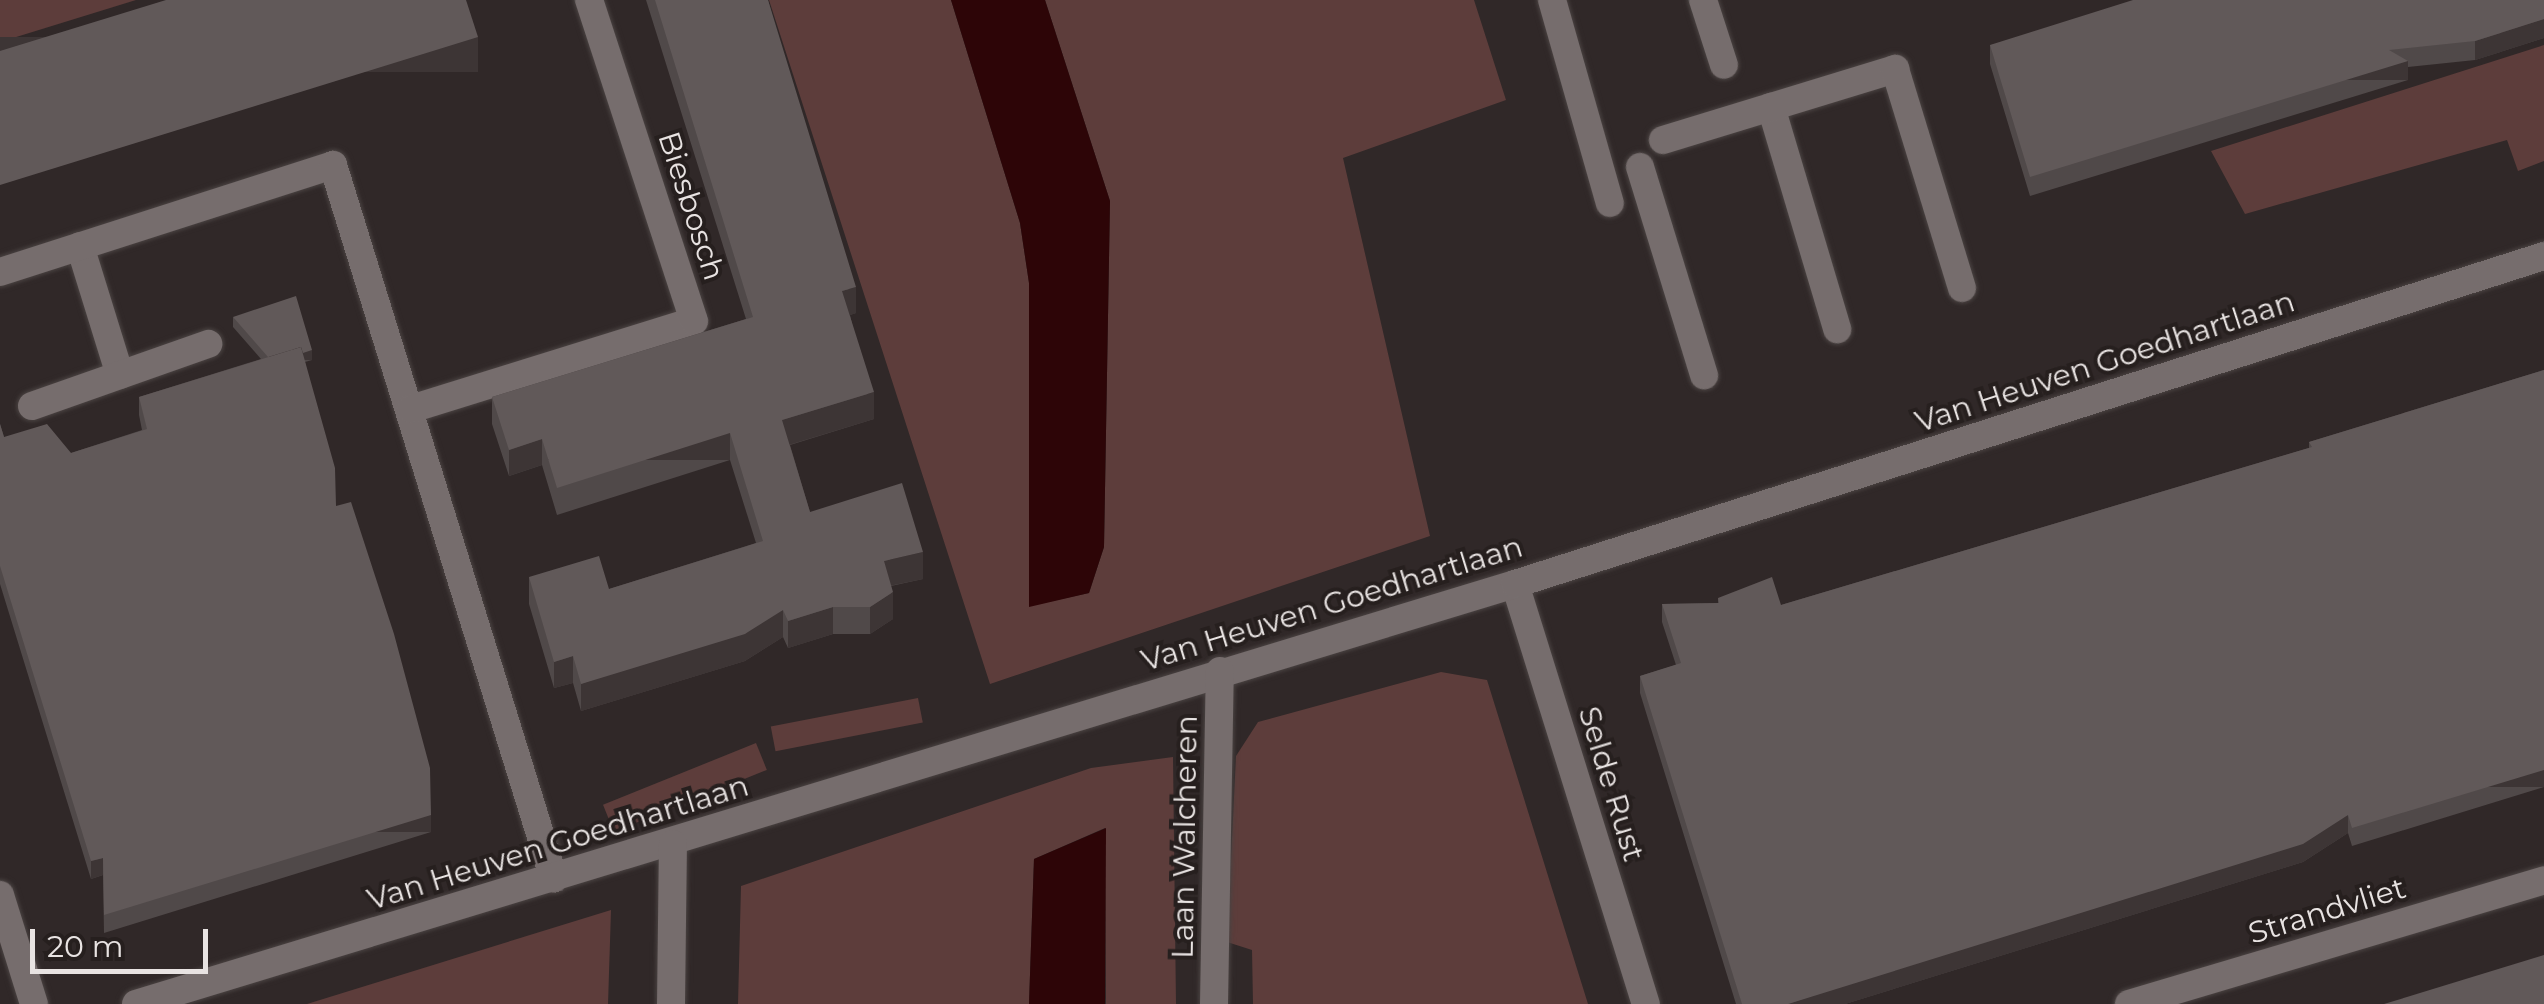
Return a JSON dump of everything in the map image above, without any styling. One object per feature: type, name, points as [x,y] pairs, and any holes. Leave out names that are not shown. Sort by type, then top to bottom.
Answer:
[{"type":"street","name":"Biesbosch","points":[[411,409],[694,320],[589,0]]},
{"type":"street","points":[[1552,0],[1610,203]]},
{"type":"street","points":[[1704,0],[1724,66]]},
{"type":"street","points":[[1662,140],[1896,69],[1962,288]]},
{"type":"street","points":[[1771,107],[1838,329]]},
{"type":"street","points":[[0,272],[333,164],[554,879]]},
{"type":"street","points":[[1640,167],[1704,375]]},
{"type":"street","points":[[80,246],[120,375]]},
{"type":"street","name":"Van Heuven Goedhartlaan","points":[[136,1004],[673,844],[1220,671],[1514,584],[2544,256]]},
{"type":"street","points":[[32,406],[208,344]]},
{"type":"street","name":"Selde Rust","points":[[1514,584],[1646,1004]]},
{"type":"street","name":"Laan Walcheren","points":[[1214,1004],[1220,671]]},
{"type":"street","points":[[671,1004],[673,844]]},
{"type":"street","name":"Strandvliet","points":[[2129,1004],[2544,880]]},
{"type":"street","points":[[0,894],[34,1004]]},
{"type":"shaded area","points":[[0,0],[136,0],[0,42]]},
{"type":"shaded area","points":[[769,0],[951,0],[1020,223],[1029,283],[1029,606],[1089,593],[1104,547],[1110,201],[1045,0],[1474,0],[1506,100],[1343,158],[1430,536],[990,684]]},
{"type":"shaded area","points":[[951,0],[1045,0],[1110,201],[1104,547],[1089,593],[1029,607],[1029,283],[1020,223]]},
{"type":"shaded area","points":[[2544,45],[2544,161],[2518,171],[2507,140],[2245,214],[2211,151]]},
{"type":"shaded area","points":[[1441,672],[1487,680],[1588,1004],[1253,1004],[1252,950],[1227,942],[1236,756],[1258,722]]},
{"type":"shaded area","points":[[918,698],[923,723],[776,751],[771,727]]},
{"type":"shaded area","points":[[756,743],[767,770],[614,832],[603,805]]},
{"type":"shaded area","points":[[1173,757],[1176,1004],[1106,1004],[1105,828],[1034,859],[1029,1004],[738,1004],[741,886],[1091,768]]},
{"type":"shaded area","points":[[1106,828],[1105,1004],[1029,1004],[1034,859]]},
{"type":"shaded area","points":[[611,910],[608,1004],[307,1004]]},
{"type":"building","points":[[166,0],[466,0],[478,37],[0,185],[0,51]]},
{"type":"building","points":[[655,0],[768,0],[856,287],[842,291],[874,392],[782,420],[810,512],[902,483],[923,552],[884,561],[893,592],[870,607],[833,607],[788,621],[783,610],[745,634],[581,684],[573,656],[554,662],[529,577],[599,556],[609,589],[763,541],[730,433],[557,488],[542,439],[509,450],[492,397],[753,317]]},
{"type":"building","points":[[2133,0],[2544,0],[2544,19],[2475,41],[2389,50],[2408,61],[2030,177],[1990,45]]},
{"type":"building","points":[[296,296],[312,350],[303,353],[301,347],[268,357],[233,317]]},
{"type":"building","points":[[301,347],[335,468],[336,506],[351,502],[394,634],[430,768],[431,815],[104,915],[103,858],[91,861],[0,566],[0,424],[4,437],[47,424],[71,453],[147,429],[139,397]]},
{"type":"building","points":[[2544,370],[2544,770],[2352,828],[2348,815],[2303,844],[1788,1004],[1742,1004],[1640,676],[1681,663],[1662,604],[1719,603],[1718,598],[1772,577],[1781,605],[2312,447],[2309,442]]},
{"type":"building","points":[[2544,955],[2544,1004],[2384,1004]]}]
